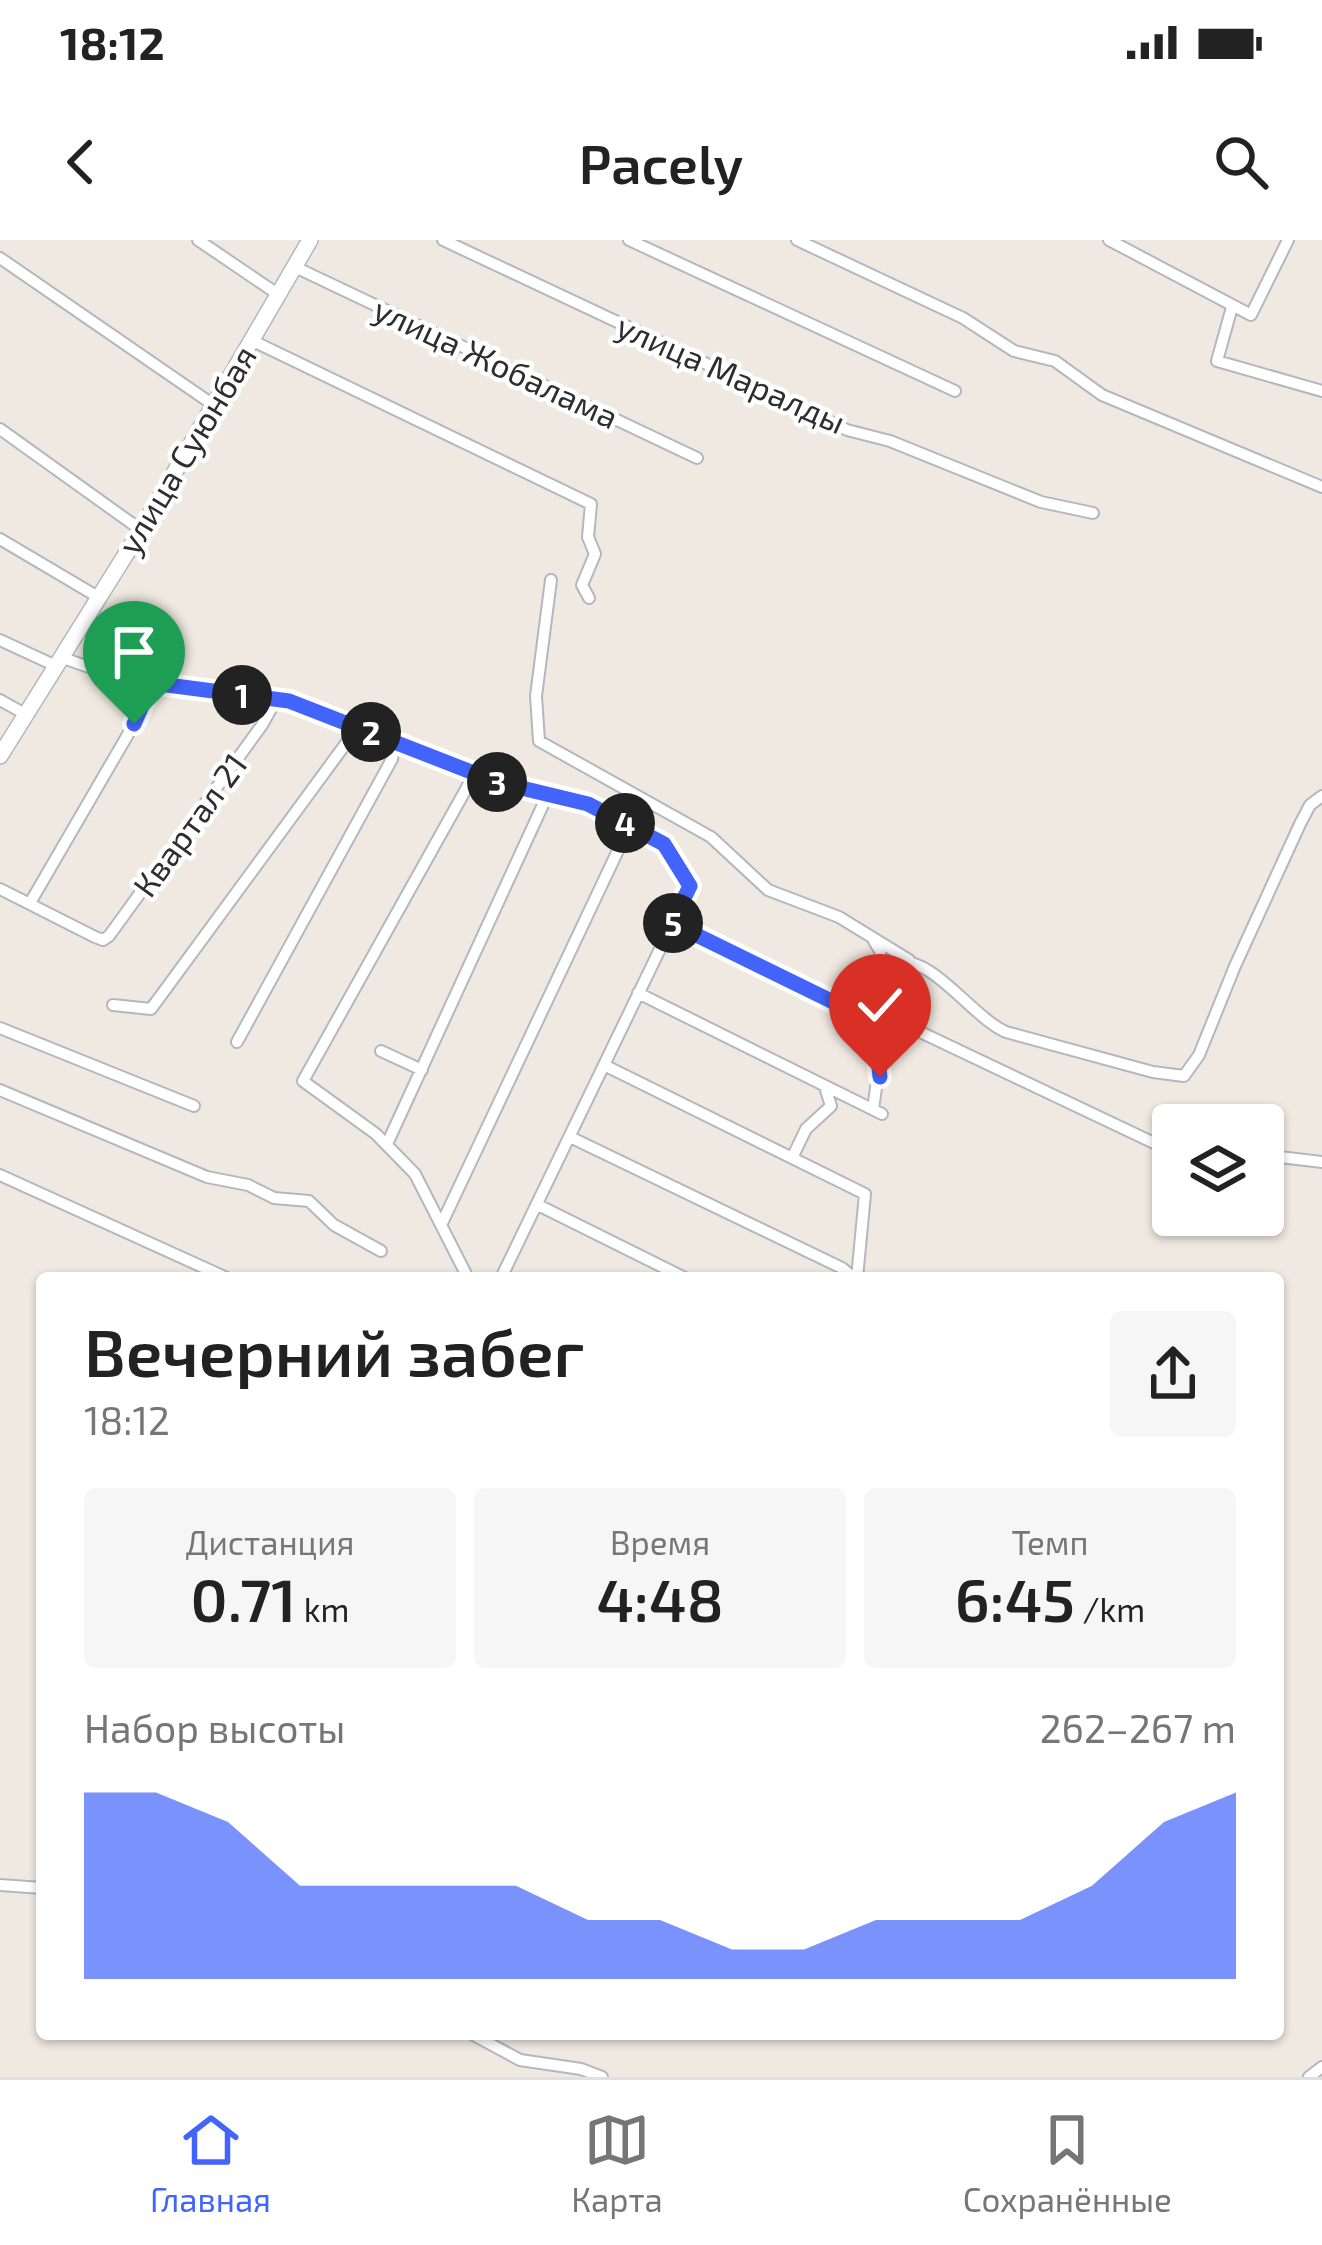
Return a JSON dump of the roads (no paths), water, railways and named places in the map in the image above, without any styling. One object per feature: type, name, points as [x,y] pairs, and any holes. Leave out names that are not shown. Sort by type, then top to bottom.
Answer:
[{"type":"street","points":[[199,240],[279,296]]},
{"type":"street","name":"улица Суюнбая","points":[[0,757],[141,530],[310,240]]},
{"type":"street","name":"улица Маралды","points":[[443,240],[847,430],[890,441],[1042,502],[1093,513]]},
{"type":"street","points":[[629,240],[955,391]]},
{"type":"street","points":[[797,240],[963,318],[1014,351],[1055,361],[1102,395],[1322,487]]},
{"type":"street","points":[[1109,240],[1251,315],[1288,240]]},
{"type":"street","points":[[0,258],[214,406]]},
{"type":"street","name":"улица Жобалама","points":[[295,267],[697,458]]},
{"type":"street","points":[[1232,307],[1215,357],[1220,363],[1322,391]]},
{"type":"street","points":[[253,341],[591,504],[587,537],[596,554],[582,585],[589,598]]},
{"type":"street","points":[[0,429],[141,530]]},
{"type":"street","points":[[0,539],[98,597]]},
{"type":"street","points":[[551,580],[536,696],[539,741],[711,837],[768,890],[839,917],[909,960],[1006,1032],[1184,1076],[1199,1055],[1300,824],[1310,805],[1322,796]]},
{"type":"street","points":[[0,640],[132,682],[276,700],[475,773],[588,804],[664,844],[690,886],[504,1272]]},
{"type":"street","points":[[0,889],[30,903],[134,724],[152,683]]},
{"type":"street","points":[[0,700],[27,715]]},
{"type":"street","name":"Квартал 21","points":[[30,903],[103,940],[276,700]]},
{"type":"street","points":[[113,1005],[151,1009],[358,727]]},
{"type":"street","points":[[237,1042],[392,759],[395,742]]},
{"type":"street","points":[[465,1272],[415,1174],[386,1144],[303,1081],[475,773]]},
{"type":"street","points":[[386,1144],[547,796]]},
{"type":"street","points":[[442,1223],[630,825]]},
{"type":"street","points":[[672,923],[874,1022]]},
{"type":"street","points":[[874,941],[882,977]]},
{"type":"street","points":[[638,993],[877,1112],[880,1077],[870,1006],[873,990],[896,962],[909,960]]},
{"type":"street","points":[[870,1006],[1152,1142]]},
{"type":"street","points":[[0,1028],[194,1106]]},
{"type":"street","points":[[381,1051],[422,1070]]},
{"type":"street","points":[[397,1058],[429,1054]]},
{"type":"street","points":[[604,1065],[865,1194],[856,1272]]},
{"type":"street","points":[[792,1158],[806,1129],[831,1106],[824,1085]]},
{"type":"street","points":[[0,1090],[207,1177],[248,1185],[274,1198],[309,1201],[334,1225],[381,1251]]},
{"type":"street","points":[[570,1137],[847,1272]]},
{"type":"street","points":[[1284,1157],[1322,1162]]},
{"type":"street","points":[[0,1175],[214,1272]]},
{"type":"street","points":[[538,1205],[673,1272]]},
{"type":"street","points":[[0,1885],[36,1888]]},
{"type":"street","points":[[483,2040],[520,2060],[581,2068],[602,2077]]},
{"type":"street","points":[[1309,2077],[1322,2067]]}]
